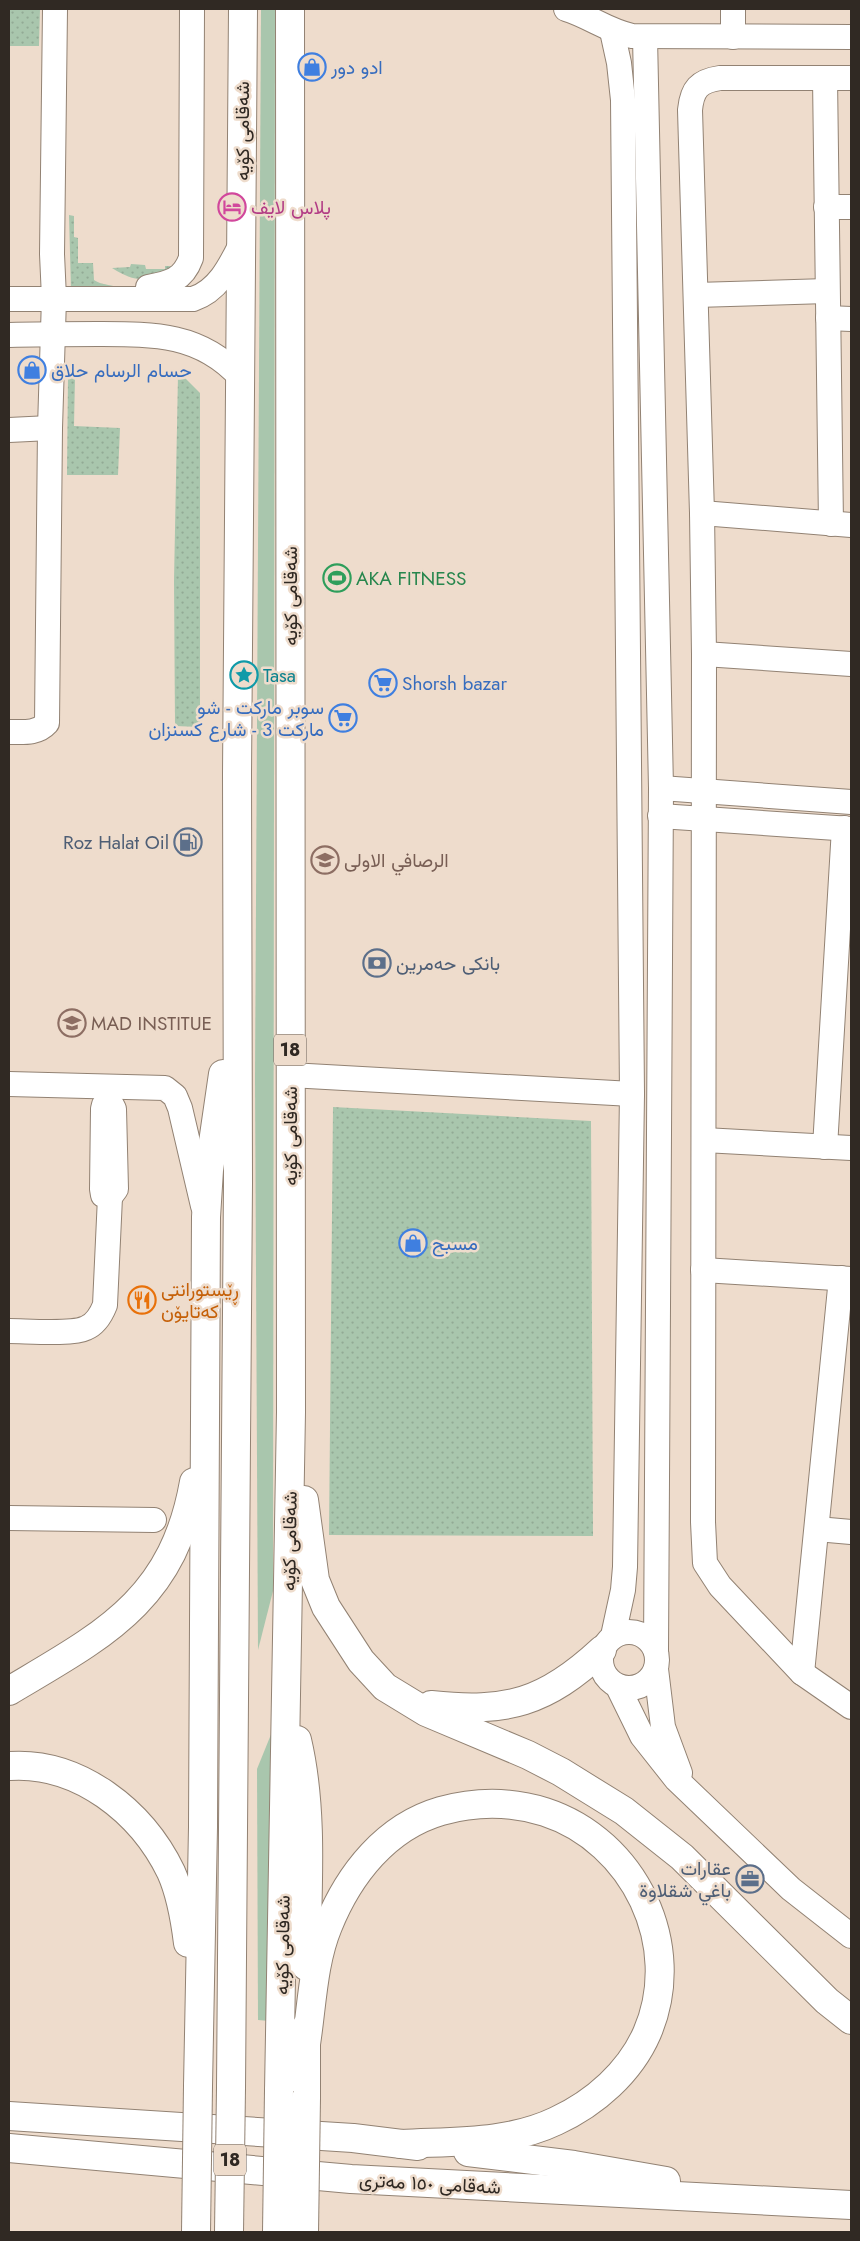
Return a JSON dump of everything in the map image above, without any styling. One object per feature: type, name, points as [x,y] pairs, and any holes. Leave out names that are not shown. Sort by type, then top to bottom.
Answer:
[{"type":"highway","name":"شەقامی کۆیە","points":[[229,2232],[232,2088],[238,1183],[243,9]]},
{"type":"highway","name":"شەقامی کۆیە","points":[[277,2232],[291,1412],[290,9]]},
{"type":"highway","points":[[196,2232],[203,1827],[206,1217],[209,1170],[238,981]]},
{"type":"highway","points":[[291,1412],[315,1580],[326,1607],[361,1661],[385,1687],[408,1702],[528,1755],[569,1776],[624,1811],[682,1857],[827,2001],[851,2020]]},
{"type":"highway","points":[[9,1691],[119,1621],[150,1589],[174,1551],[182,1531],[189,1509],[204,1429]]},
{"type":"highway","points":[[408,1702],[462,1708],[493,1708],[521,1703],[556,1687],[607,1643]]},
{"type":"highway","points":[[287,1697],[303,1770],[307,1806],[304,2232]]},
{"type":"highway","points":[[9,1766],[39,1767],[63,1773],[86,1782],[113,1799],[136,1820],[156,1845],[172,1873],[182,1904],[199,2027]]},
{"type":"highway","points":[[306,2044],[320,1953],[334,1913],[349,1883],[364,1863],[400,1829],[417,1820],[456,1807],[496,1803],[516,1805],[557,1816],[578,1826],[614,1854],[629,1872],[641,1892],[654,1926],[660,1962],[657,1997],[647,2032],[630,2064],[605,2090],[583,2106],[556,2121],[535,2129],[492,2139],[401,2144]]},
{"type":"highway","points":[[9,2104],[74,2120]]},
{"type":"highway","points":[[9,2116],[354,2138],[574,2165],[704,2187],[843,2205]]},
{"type":"highway","name":"شەقامی ١٥٠ مەتری","points":[[9,2148],[351,2179],[843,2205]]},
{"type":"street","points":[[9,732],[33,732],[41,729],[47,722],[50,428],[54,298],[52,254],[55,9]]},
{"type":"street","points":[[148,287],[179,277],[186,271],[191,258],[192,9]]},
{"type":"street","points":[[566,9],[601,20],[632,36],[851,37]]},
{"type":"street","points":[[733,9],[733,37]]},
{"type":"street","points":[[601,20],[619,63],[624,100],[632,1094],[626,1543],[623,1590],[607,1643],[600,1659],[604,1675],[618,1686],[627,1689],[636,1688],[651,1677],[656,1660],[647,1639],[634,1632],[620,1633],[607,1643]]},
{"type":"street","points":[[645,37],[661,788],[656,1660],[659,1708],[669,1746],[684,1782],[695,1798]]},
{"type":"street","points":[[851,78],[720,78],[708,80],[697,87],[691,98],[690,110],[702,513],[704,654],[703,1270],[705,1563],[720,1586],[802,1673],[851,1708]]},
{"type":"street","points":[[702,513],[841,524],[827,291],[825,78]]},
{"type":"street","points":[[826,207],[851,207]]},
{"type":"street","points":[[9,299],[193,299],[204,296],[215,286],[242,244]]},
{"type":"street","points":[[696,295],[827,291]]},
{"type":"street","points":[[125,298],[125,334]]},
{"type":"street","points":[[828,318],[851,319]]},
{"type":"street","points":[[9,335],[162,335],[196,345],[220,358],[240,377]]},
{"type":"street","points":[[9,430],[50,428]]},
{"type":"street","points":[[704,654],[851,664]]},
{"type":"street","points":[[661,788],[851,802]]},
{"type":"street","points":[[660,816],[848,828],[825,1147]]},
{"type":"street","points":[[290,1075],[632,1094]]},
{"type":"street","points":[[9,1084],[165,1088],[175,1096],[180,1108],[190,1158],[206,1217]]},
{"type":"street","points":[[704,1140],[851,1148]]},
{"type":"street","points":[[9,1330],[77,1331],[91,1325],[101,1314],[105,1305],[110,1197]]},
{"type":"street","points":[[703,1270],[846,1278],[802,1673]]},
{"type":"street","points":[[9,1518],[154,1520]]},
{"type":"street","points":[[817,1529],[851,1532]]},
{"type":"street","points":[[618,1686],[629,1712],[653,1750],[676,1779],[791,1889],[851,1936]]},
{"type":"green space","points":[[9,9],[40,9],[39,46],[9,46]]},
{"type":"green space","points":[[261,9],[275,9],[273,1591],[258,1650],[255,1079]]},
{"type":"green space","points":[[69,215],[74,216],[74,237],[78,238],[78,263],[93,263],[94,280],[98,282],[137,290],[71,290]]},
{"type":"green space","points":[[131,264],[145,265],[146,269],[165,269],[165,266],[173,266],[173,270],[142,279],[129,277],[112,268],[130,267]]},
{"type":"green space","points":[[180,373],[200,393],[200,727],[175,726],[174,581],[178,375]]},
{"type":"green space","points":[[68,377],[75,377],[74,426],[120,428],[118,475],[67,475]]},
{"type":"green space","points":[[333,1107],[591,1121],[593,1536],[329,1535]]},
{"type":"green space","points":[[272,1732],[269,2021],[258,2020],[257,1769]]},
{"type":"place","name":"ادو دور","points":[[312,67]]},
{"type":"place","name":"پلاس لایف","points":[[232,207]]},
{"type":"place","name":"حسام الرسام حلاق","points":[[32,370]]},
{"type":"place","name":"AKA FITNESS","points":[[337,578]]},
{"type":"place","name":"Tasa","points":[[244,675]]},
{"type":"place","name":"Shorsh bazar","points":[[383,683]]},
{"type":"place","name":"سوبر ماركت - شو ماركت 3 - شارع كسنزان","points":[[343,718]]},
{"type":"place","name":"Roz Halat Oil","points":[[188,842]]},
{"type":"place","name":"الرصافي الاولى","points":[[325,860]]},
{"type":"place","name":"بانكی حه‌مرین","points":[[377,963]]},
{"type":"place","name":"MAD INSTITUE","points":[[72,1023]]},
{"type":"place","name":"مسبح","points":[[413,1243]]},
{"type":"place","name":"ڕێستورانتی کەتایۆن","points":[[142,1300]]},
{"type":"place","name":"عقارات باغي شقلاوة","points":[[750,1879]]}]
